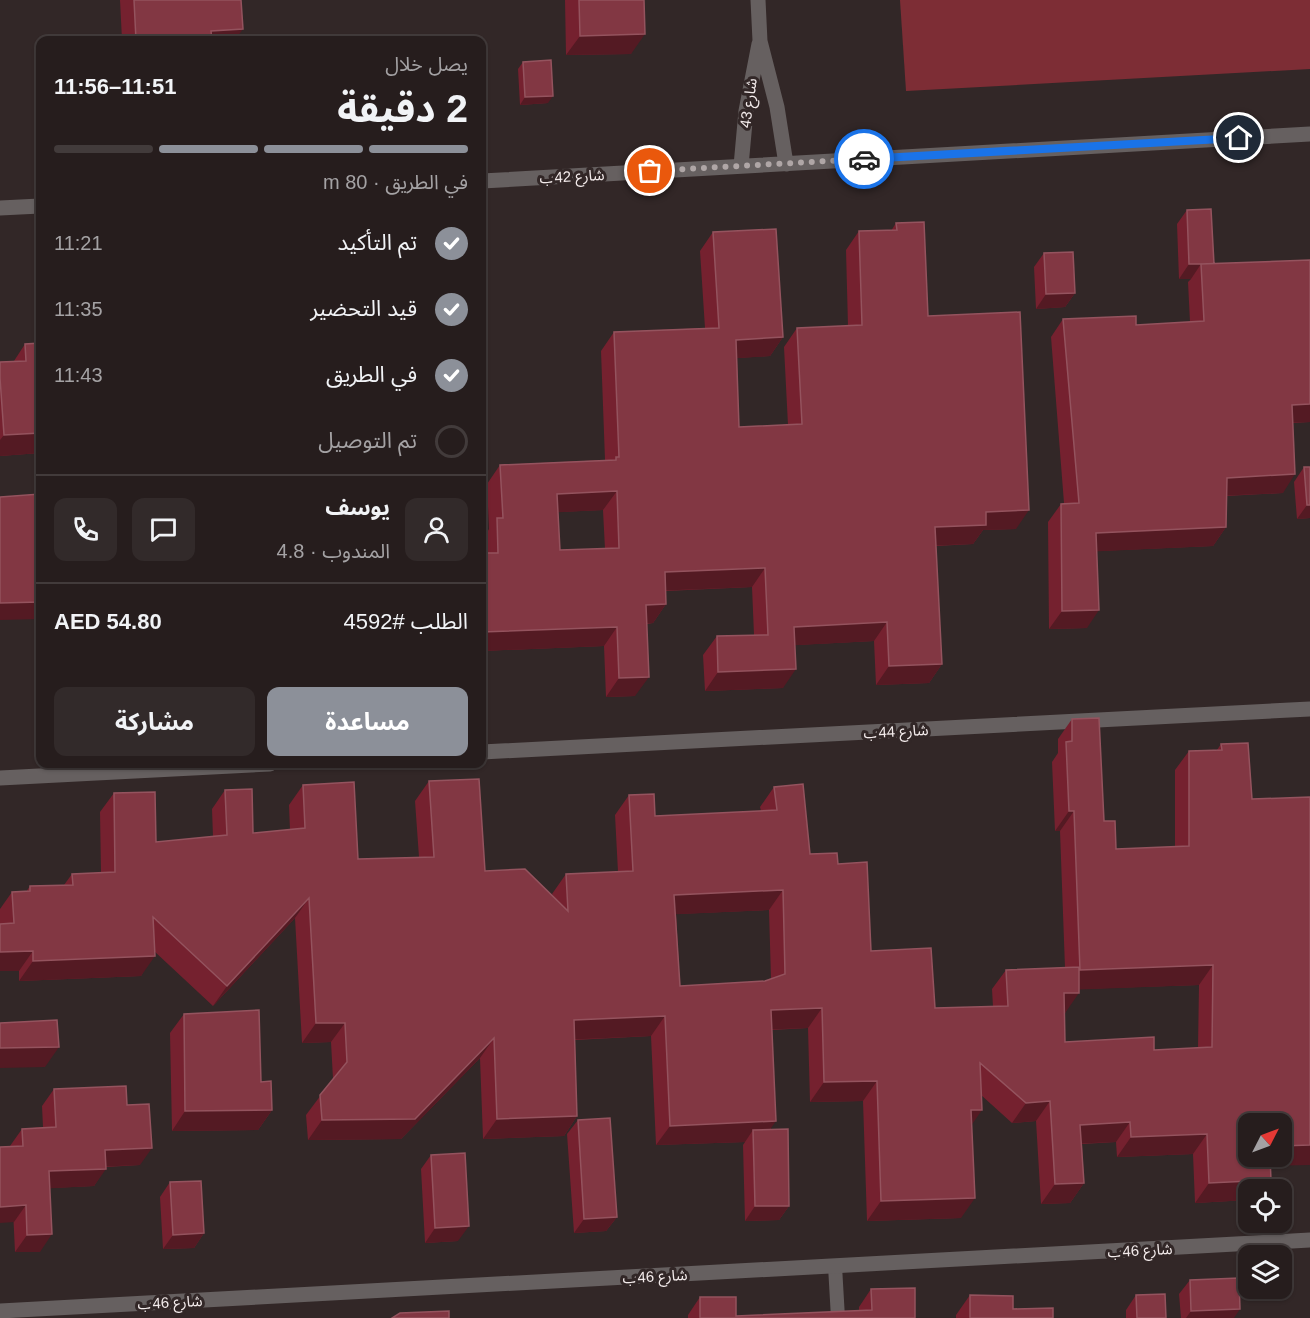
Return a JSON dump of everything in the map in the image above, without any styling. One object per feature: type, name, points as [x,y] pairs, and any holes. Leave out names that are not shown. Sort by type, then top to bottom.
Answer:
[{"type":"street","name":"شارع 43","points":[[758,0],[760,41],[777,106],[786,164]]},
{"type":"street","name":"شارع 43","points":[[741,166],[746,111],[760,41]]},
{"type":"street","name":"شارع 42ب","points":[[486,181],[1310,134]]},
{"type":"street","points":[[0,208],[36,206]]},
{"type":"street","name":"شارع 44ب","points":[[486,752],[1310,709]]},
{"type":"street","points":[[0,778],[193,768]]},
{"type":"street","name":"شارع 46ب","points":[[0,1311],[76,1312],[1310,1240]]},
{"type":"lane","points":[[835,1266],[838,1318]]},
{"type":"shaded area","points":[[900,0],[1310,0],[1310,69],[906,91]]},
{"type":"building","points":[[134,0],[241,0],[243,29],[211,31],[212,36],[136,36]]},
{"type":"building","points":[[579,0],[644,0],[645,34],[580,36]]},
{"type":"building","points":[[551,60],[553,96],[525,97],[523,62]]},
{"type":"building","points":[[1211,209],[1214,264],[1189,264],[1187,210]]},
{"type":"building","points":[[924,222],[928,316],[1020,312],[1029,510],[986,512],[986,525],[935,527],[942,664],[889,666],[887,622],[794,627],[796,669],[718,672],[717,636],[768,635],[765,568],[665,572],[666,604],[646,605],[649,677],[619,678],[617,627],[486,632],[486,553],[498,553],[497,518],[503,518],[500,465],[616,460],[616,457],[619,457],[614,332],[719,328],[713,232],[776,229],[783,337],[736,340],[739,427],[802,424],[797,328],[862,325],[859,231],[897,230],[896,223]],"holes":[[[617,491],[619,548],[560,550],[557,494]]]},
{"type":"building","points":[[1073,252],[1075,293],[1046,294],[1044,253]]},
{"type":"building","points":[[1310,260],[1310,404],[1292,405],[1295,474],[1227,478],[1226,527],[1096,533],[1099,610],[1062,611],[1061,504],[1079,503],[1063,319],[1136,316],[1136,325],[1204,321],[1201,264]]},
{"type":"building","points":[[36,343],[36,433],[4,435],[0,362],[26,361],[25,344]]},
{"type":"building","points":[[1304,467],[1310,467],[1310,505],[1307,505]]},
{"type":"building","points":[[36,494],[36,602],[0,603],[0,497]]},
{"type":"building","points":[[1099,718],[1104,821],[1115,821],[1116,849],[1189,846],[1189,751],[1222,750],[1221,744],[1248,743],[1252,799],[1310,797],[1310,1145],[1292,1146],[1292,1113],[1238,1113],[1238,1167],[1270,1167],[1271,1179],[1238,1179],[1238,1182],[1209,1183],[1207,1134],[1131,1137],[1130,1122],[1080,1125],[1084,1183],[1055,1184],[1050,1101],[1026,1103],[980,1063],[982,1110],[971,1110],[975,1198],[881,1201],[877,1081],[824,1082],[822,1008],[771,1010],[776,1121],[670,1126],[665,1016],[574,1020],[577,1116],[497,1119],[494,1038],[415,1119],[322,1120],[320,1095],[347,1062],[345,1023],[316,1023],[309,898],[227,986],[153,917],[155,956],[33,961],[33,951],[0,952],[0,924],[14,923],[12,892],[30,891],[30,886],[73,885],[72,874],[115,872],[114,793],[155,792],[156,842],[227,835],[225,790],[252,789],[253,833],[305,828],[303,785],[354,782],[358,859],[434,857],[429,781],[479,779],[485,871],[525,869],[568,911],[566,874],[633,871],[629,795],[654,794],[655,816],[777,810],[774,787],[803,784],[810,854],[837,853],[838,864],[867,862],[871,951],[931,948],[935,1008],[1008,1006],[1006,970],[1079,967],[1079,993],[1064,993],[1065,1042],[1154,1037],[1154,1050],[1212,1047],[1213,965],[1080,970],[1074,811],[1069,811],[1066,742],[1072,741],[1072,719]],"holes":[[[783,890],[785,974],[765,981],[680,986],[674,895]]]},
{"type":"building","points":[[259,1010],[261,1082],[271,1081],[272,1110],[185,1111],[184,1014]]},
{"type":"building","points":[[57,1020],[59,1047],[0,1048],[0,1023]]},
{"type":"building","points":[[126,1086],[127,1105],[149,1104],[152,1148],[105,1150],[106,1169],[49,1171],[52,1234],[27,1235],[26,1205],[0,1207],[0,1147],[23,1146],[22,1129],[56,1127],[54,1089]]},
{"type":"building","points":[[610,1118],[617,1217],[584,1219],[578,1120]]},
{"type":"building","points":[[788,1129],[789,1206],[755,1206],[753,1130]]},
{"type":"building","points":[[465,1153],[469,1226],[435,1228],[431,1155]]},
{"type":"building","points":[[201,1181],[204,1233],[173,1235],[170,1182]]},
{"type":"building","points":[[1238,1278],[1240,1309],[1191,1311],[1190,1280]]},
{"type":"building","points":[[915,1288],[915,1318],[700,1318],[700,1297],[736,1297],[736,1316],[872,1310],[871,1289]]},
{"type":"building","points":[[1165,1294],[1166,1318],[1137,1318],[1136,1295]]},
{"type":"building","points":[[970,1295],[1013,1296],[1013,1309],[1053,1308],[1053,1318],[970,1318]]},
{"type":"building","points":[[449,1311],[449,1318],[392,1318],[400,1313]]},
{"type":"way so far","points":[[650,171],[864,159]]},
{"type":"route","points":[[864,159],[1239,138]]}]
